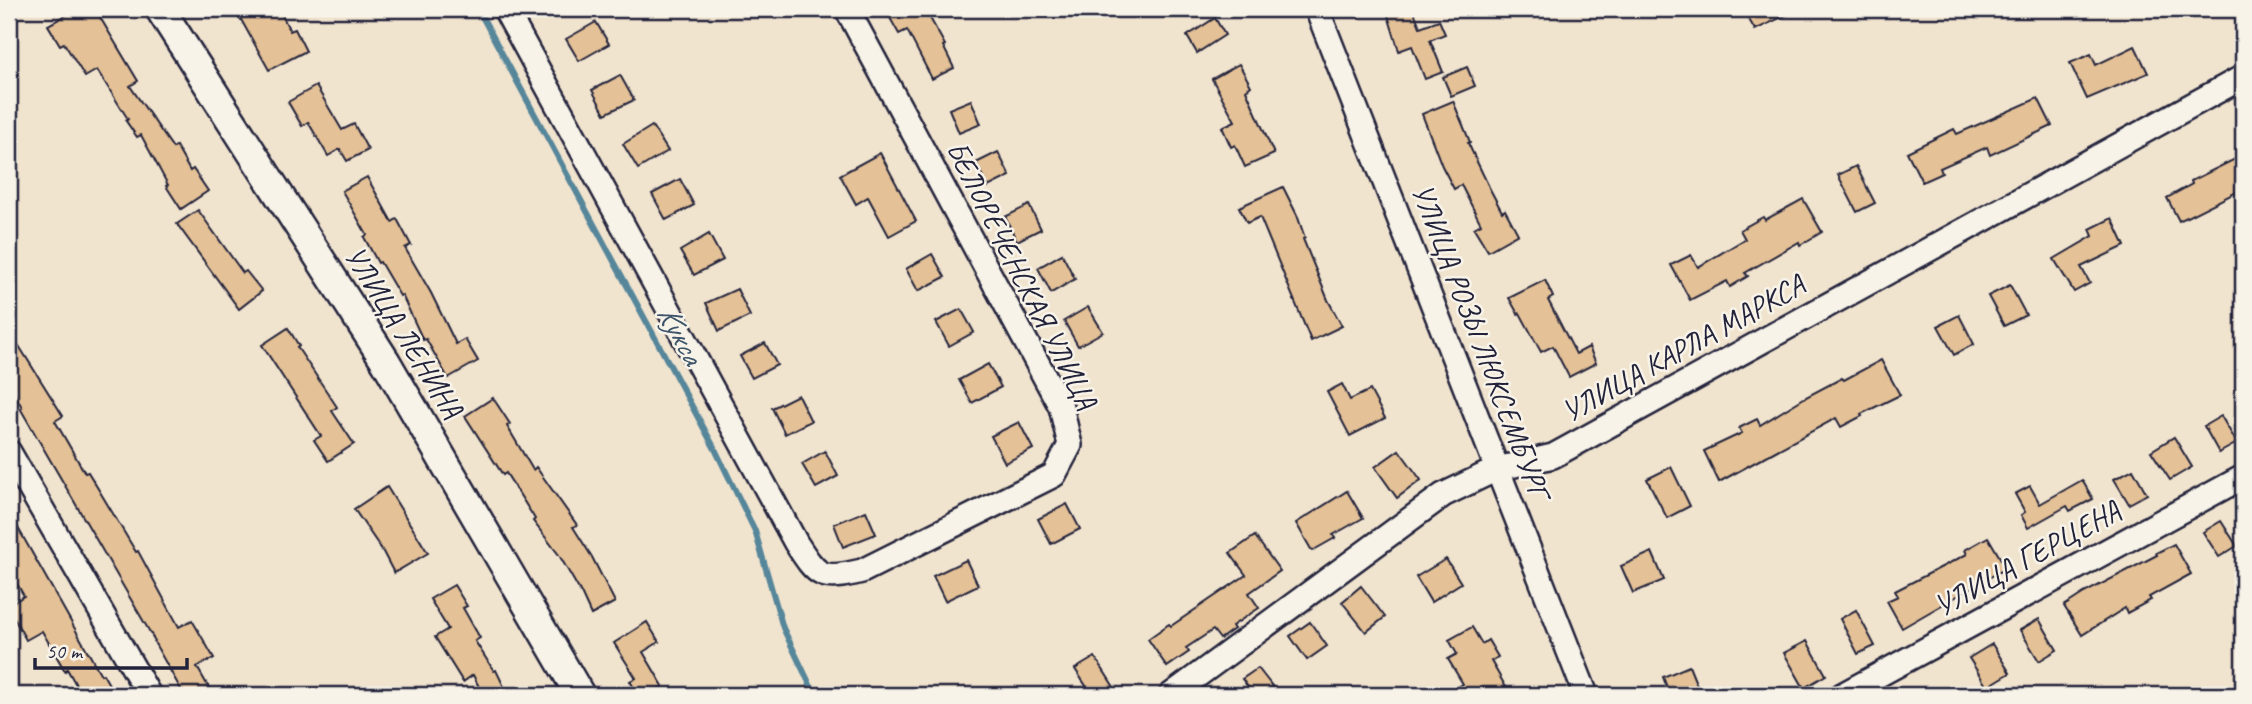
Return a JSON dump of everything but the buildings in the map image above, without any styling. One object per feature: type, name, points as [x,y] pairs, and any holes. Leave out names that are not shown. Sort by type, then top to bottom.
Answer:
[{"type":"street","name":"УЛИЦА ЛЕНИНА","points":[[160,9],[386,362],[580,695]]},
{"type":"street","name":"БЕЛОРЕЧЕНСКАЯ УЛИЦА","points":[[505,9],[796,542],[813,570],[835,578],[862,571],[1054,475],[1070,445],[1061,407],[847,9]]},
{"type":"street","name":"УЛИЦА РОЗЫ ЛЮКСЕМБУРГ","points":[[1317,9],[1586,695]]},
{"type":"street","name":"УЛИЦА КАРЛА МАРКСА","points":[[1171,695],[1443,495],[1497,469],[1553,456],[2243,77]]},
{"type":"street","points":[[9,452],[149,695]]},
{"type":"street","name":"УЛИЦА ГЕРЦЕНА","points":[[1842,695],[2243,477]]},
{"type":"waterway","name":"Кукса","points":[[478,9],[715,449],[755,531],[783,628],[813,695]]}]
